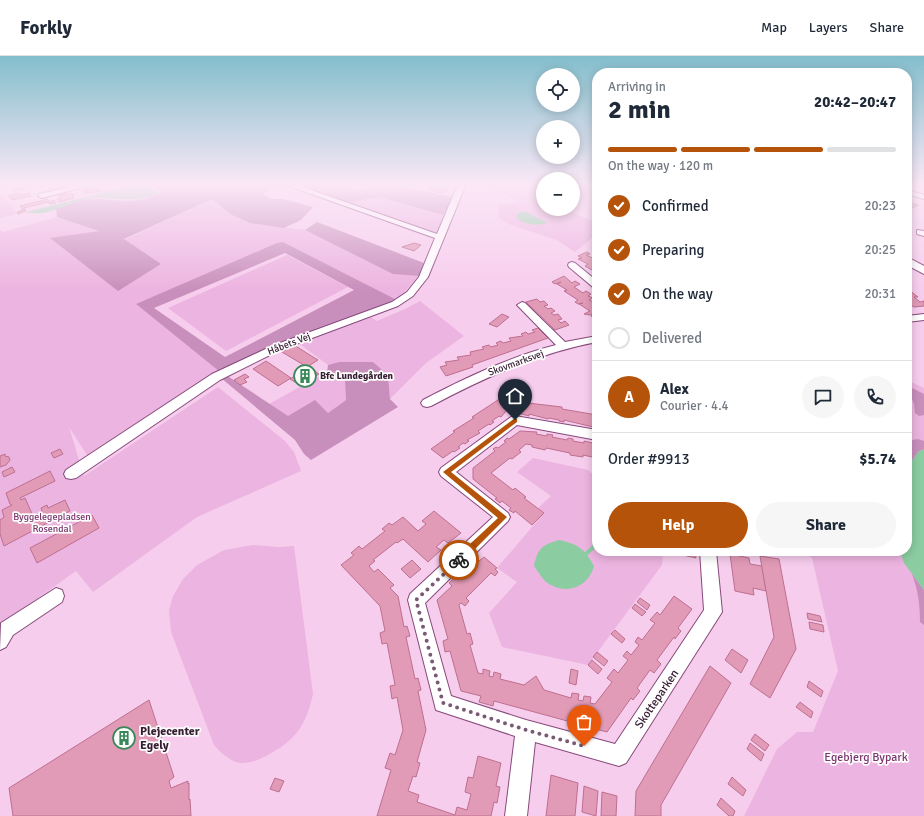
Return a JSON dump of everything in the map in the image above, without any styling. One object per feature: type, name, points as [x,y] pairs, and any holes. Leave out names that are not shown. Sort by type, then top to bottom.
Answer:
[{"type":"street","points":[[386,219],[439,237]]},
{"type":"street","name":"Håbets Vej","points":[[72,474],[216,377],[276,348],[370,314],[402,300],[410,294],[423,277],[447,219]]},
{"type":"street","points":[[912,263],[924,271]]},
{"type":"street","points":[[572,264],[592,282]]},
{"type":"street","points":[[522,305],[563,346]]},
{"type":"street","points":[[912,318],[924,317]]},
{"type":"street","name":"Skovmarksvej","points":[[427,403],[461,385],[519,360],[563,346],[592,340]]},
{"type":"street","name":"Skotteparken","points":[[592,434],[515,420],[446,472],[504,517],[416,600],[443,703],[526,730],[620,756],[713,612],[708,556]]},
{"type":"street","points":[[0,641],[7,629],[56,596]]},
{"type":"street","points":[[516,816],[526,730]]},
{"type":"green space","name":"Byggelegepladsen Rosendal","points":[[48,219],[65,219],[100,231],[51,238],[124,240],[168,219],[242,219],[250,223],[305,230],[393,273],[419,276],[397,300],[283,242],[136,304],[220,372],[188,389],[87,455],[69,427],[84,476],[218,387],[285,441],[294,452],[301,471],[197,517],[93,592],[76,571],[0,625],[0,230],[3,232]]},
{"type":"green space","points":[[396,219],[442,219],[437,233]]},
{"type":"green space","points":[[502,219],[592,220],[592,238],[575,252],[557,240],[511,225]]},
{"type":"green space","points":[[287,255],[348,287],[226,351],[168,308]]},
{"type":"green space","points":[[420,301],[464,336],[426,363],[390,399],[388,375],[373,362],[339,362],[328,365],[297,342],[370,317],[377,321]]},
{"type":"green space","points":[[327,372],[345,381],[346,400],[328,413],[288,417],[269,404]]},
{"type":"green space","name":"Egebjerg Bypark","points":[[912,382],[924,388],[924,816],[744,816],[777,749],[797,732],[813,732],[838,671],[812,558],[809,556],[912,556]]},
{"type":"green space","points":[[533,458],[588,470],[592,474],[592,556],[663,556],[662,565],[588,665],[502,647],[489,613],[517,582],[497,568],[544,513],[538,508],[551,496],[517,472]]},
{"type":"green space","points":[[253,545],[278,547],[294,546],[313,694],[303,724],[292,738],[263,758],[252,762],[240,763],[233,761],[221,753],[214,745],[171,632],[169,610],[173,596],[183,579],[197,565],[224,550]]},
{"type":"shaded area","points":[[64,219],[167,219],[124,239],[161,264],[118,291],[50,238],[99,231]]},
{"type":"shaded area","points":[[242,219],[301,219],[284,228],[250,223]]},
{"type":"shaded area","points":[[540,219],[547,223],[535,225],[519,220]]},
{"type":"shaded area","points":[[317,222],[424,263],[419,276],[393,274],[305,230]]},
{"type":"shaded area","points":[[283,242],[397,300],[220,372],[136,304],[277,243]],"holes":[[[285,253],[354,290],[225,357],[154,308]]]},
{"type":"shaded area","points":[[339,362],[373,362],[388,375],[390,399],[398,407],[311,460],[304,454],[295,440],[221,378],[226,375],[288,416],[315,400],[328,413],[346,400],[345,381],[327,372],[328,365]]},
{"type":"shaded area","points":[[912,388],[924,394],[924,415],[919,416],[915,413],[912,399]]},
{"type":"shaded area","points":[[918,439],[924,441],[924,449],[918,452],[912,461],[912,440]]},
{"type":"shaded area","points":[[924,449],[924,590],[904,563],[902,556],[912,556],[912,461],[918,452]]},
{"type":"shaded area","points":[[559,540],[571,543],[580,548],[584,551],[594,566],[591,574],[586,580],[581,585],[574,588],[567,589],[552,586],[545,581],[534,566],[539,551],[548,544]]},
{"type":"shaded area","points":[[912,574],[924,590],[924,625],[920,622],[920,610],[916,586]]},
{"type":"building","points":[[414,243],[421,245],[414,251],[402,247]]},
{"type":"building","points":[[587,252],[590,254],[586,255],[592,258],[592,270],[585,266],[588,264],[578,259],[582,258],[578,256]]},
{"type":"building","points":[[564,276],[572,283],[575,281],[580,284],[574,287],[583,293],[586,291],[591,294],[588,296],[592,298],[589,300],[592,302],[592,314],[590,315],[584,314],[590,311],[579,304],[583,303],[578,304],[575,302],[578,300],[564,291],[567,290],[557,284],[561,282],[555,284],[552,282]]},
{"type":"building","points":[[912,292],[918,297],[914,297],[920,302],[924,301],[924,306],[912,306]]},
{"type":"building","points":[[537,299],[540,302],[544,301],[548,305],[544,306],[548,309],[551,308],[555,311],[551,313],[554,315],[558,314],[562,319],[558,320],[561,323],[565,321],[569,325],[555,330],[526,302]]},
{"type":"building","points":[[502,314],[509,317],[497,327],[489,324]]},
{"type":"building","points":[[538,328],[548,338],[472,365],[473,367],[446,376],[440,367],[447,365],[445,362],[459,360],[457,357],[471,355],[470,352],[484,349],[482,347],[498,345],[496,343],[501,341],[503,343],[511,341],[509,338],[523,336],[521,334],[526,332],[528,334],[535,332],[532,330]]},
{"type":"building","points":[[294,345],[318,360],[307,367],[282,352]]},
{"type":"building","points":[[266,361],[291,378],[278,386],[253,369]]},
{"type":"building","name":"Bfc Lundegården","points":[[309,367],[319,374],[301,386],[290,379]]},
{"type":"building","points":[[245,374],[249,377],[244,379],[247,382],[240,385],[234,380]]},
{"type":"building","points":[[501,398],[515,401],[516,399],[528,401],[528,403],[562,407],[562,409],[592,414],[592,427],[529,414],[529,416],[507,410],[501,417],[499,416],[492,421],[494,422],[490,425],[489,424],[478,431],[480,433],[467,440],[469,441],[465,444],[463,443],[458,447],[460,448],[443,458],[431,449],[455,432],[453,431],[474,418],[472,417]]},
{"type":"building","points":[[520,431],[537,432],[536,434],[547,436],[547,434],[553,435],[552,437],[567,440],[568,438],[573,439],[573,441],[592,443],[592,457],[570,455],[570,453],[546,448],[545,450],[526,444],[519,450],[521,452],[512,459],[510,458],[491,473],[513,490],[515,488],[526,497],[524,498],[544,513],[532,525],[515,511],[514,513],[509,510],[511,508],[502,501],[500,503],[495,499],[497,498],[473,479],[473,468],[495,451],[493,449],[496,447],[498,448],[506,442],[504,441],[507,438],[509,439]]},
{"type":"building","points":[[60,449],[63,454],[54,458],[51,453]]},
{"type":"building","points":[[5,454],[5,456],[9,457],[10,460],[6,465],[0,467],[0,456]]},
{"type":"building","points":[[12,467],[15,472],[4,477],[2,472]]},
{"type":"building","points":[[50,471],[55,481],[20,498],[21,500],[25,498],[33,516],[42,511],[41,508],[47,505],[48,508],[65,500],[70,511],[4,546],[0,534],[0,520],[4,517],[2,510],[12,505],[10,504],[6,493]]},
{"type":"building","points":[[434,511],[461,533],[448,543],[444,540],[436,547],[441,550],[428,562],[403,539],[397,543],[396,542],[373,560],[375,561],[369,566],[374,572],[378,569],[394,585],[390,588],[398,596],[404,627],[407,626],[410,636],[406,637],[415,679],[418,678],[421,690],[418,691],[426,730],[417,762],[420,763],[416,777],[413,776],[408,791],[419,795],[417,802],[455,815],[457,807],[467,810],[471,794],[465,792],[468,777],[473,778],[478,756],[501,763],[496,786],[500,787],[497,803],[494,802],[491,816],[377,816],[391,770],[385,768],[390,753],[395,755],[403,730],[397,697],[392,699],[390,686],[395,685],[387,643],[382,644],[380,633],[385,631],[380,606],[341,565],[354,555],[351,553],[359,546],[362,549],[385,531],[382,529],[389,523],[392,525],[403,517],[418,531],[426,524],[422,521]]},
{"type":"building","points":[[92,515],[99,528],[37,563],[30,548]]},
{"type":"building","points":[[730,556],[749,558],[750,564],[762,566],[766,591],[753,588],[754,595],[735,591]]},
{"type":"building","points":[[760,556],[779,559],[796,649],[770,698],[750,684],[774,637]]},
{"type":"building","points":[[484,557],[497,568],[495,569],[498,572],[495,576],[491,573],[466,598],[469,601],[465,606],[461,603],[459,605],[467,634],[470,633],[473,644],[470,645],[478,673],[483,674],[483,669],[490,671],[489,676],[493,677],[494,672],[501,674],[500,679],[524,685],[536,676],[544,690],[571,698],[572,693],[579,694],[578,700],[583,701],[584,696],[591,697],[590,703],[595,704],[612,682],[607,678],[614,669],[618,673],[628,660],[623,656],[627,651],[631,655],[639,645],[635,642],[638,637],[642,640],[655,623],[650,620],[657,612],[660,615],[674,596],[692,609],[678,628],[681,631],[675,639],[674,637],[657,660],[661,664],[654,673],[650,670],[637,688],[640,691],[633,700],[631,698],[607,732],[585,726],[585,731],[571,727],[571,722],[494,701],[493,706],[479,702],[481,696],[461,691],[450,651],[445,652],[443,641],[448,639],[437,600],[452,586],[449,583],[475,559],[479,561]]},
{"type":"building","points":[[412,560],[421,569],[410,578],[401,569]]},
{"type":"building","points":[[640,598],[650,605],[647,610],[637,602]]},
{"type":"building","points":[[635,604],[646,612],[642,616],[632,608]]},
{"type":"building","points":[[807,613],[820,616],[822,622],[808,619]]},
{"type":"building","points":[[809,622],[823,625],[824,632],[810,629]]},
{"type":"building","points":[[615,630],[625,639],[622,643],[611,634]]},
{"type":"building","points":[[732,649],[748,660],[741,673],[725,660]]},
{"type":"building","points":[[597,652],[608,661],[604,666],[593,657]]},
{"type":"building","points":[[592,660],[602,669],[598,674],[588,665]]},
{"type":"building","points":[[710,666],[731,683],[661,805],[661,816],[635,816],[636,791]]},
{"type":"building","points":[[571,669],[578,671],[576,685],[569,683]]},
{"type":"building","points":[[809,681],[823,691],[821,697],[807,687]]},
{"type":"building","name":"Plejecenter Egely","points":[[149,700],[174,777],[169,781],[171,788],[188,781],[188,784],[189,783],[191,816],[13,816],[9,788]]},
{"type":"building","points":[[800,702],[813,712],[811,718],[796,707]]},
{"type":"building","points":[[755,734],[769,745],[765,751],[751,740]]},
{"type":"building","points":[[750,743],[764,754],[761,761],[747,749]]},
{"type":"building","points":[[551,775],[578,783],[575,816],[546,816]]},
{"type":"building","points":[[732,777],[746,790],[743,796],[728,784]]},
{"type":"building","points":[[275,778],[284,781],[279,792],[270,789]]},
{"type":"building","points":[[584,786],[598,791],[596,816],[582,812]]},
{"type":"building","points":[[602,792],[617,796],[616,816],[601,816]]},
{"type":"building","points":[[721,798],[735,811],[733,816],[729,816],[717,805]]},
{"type":"waterway","points":[[587,553],[592,548]]},
{"type":"way so far","points":[[459,560],[416,600],[443,703],[526,730],[584,746]]},
{"type":"place","name":"Bfc Lundegården","points":[[305,376]]},
{"type":"place","name":"Plejecenter Egely","points":[[124,738]]},
{"type":"route","points":[[459,560],[504,517],[446,472],[515,420]]}]
